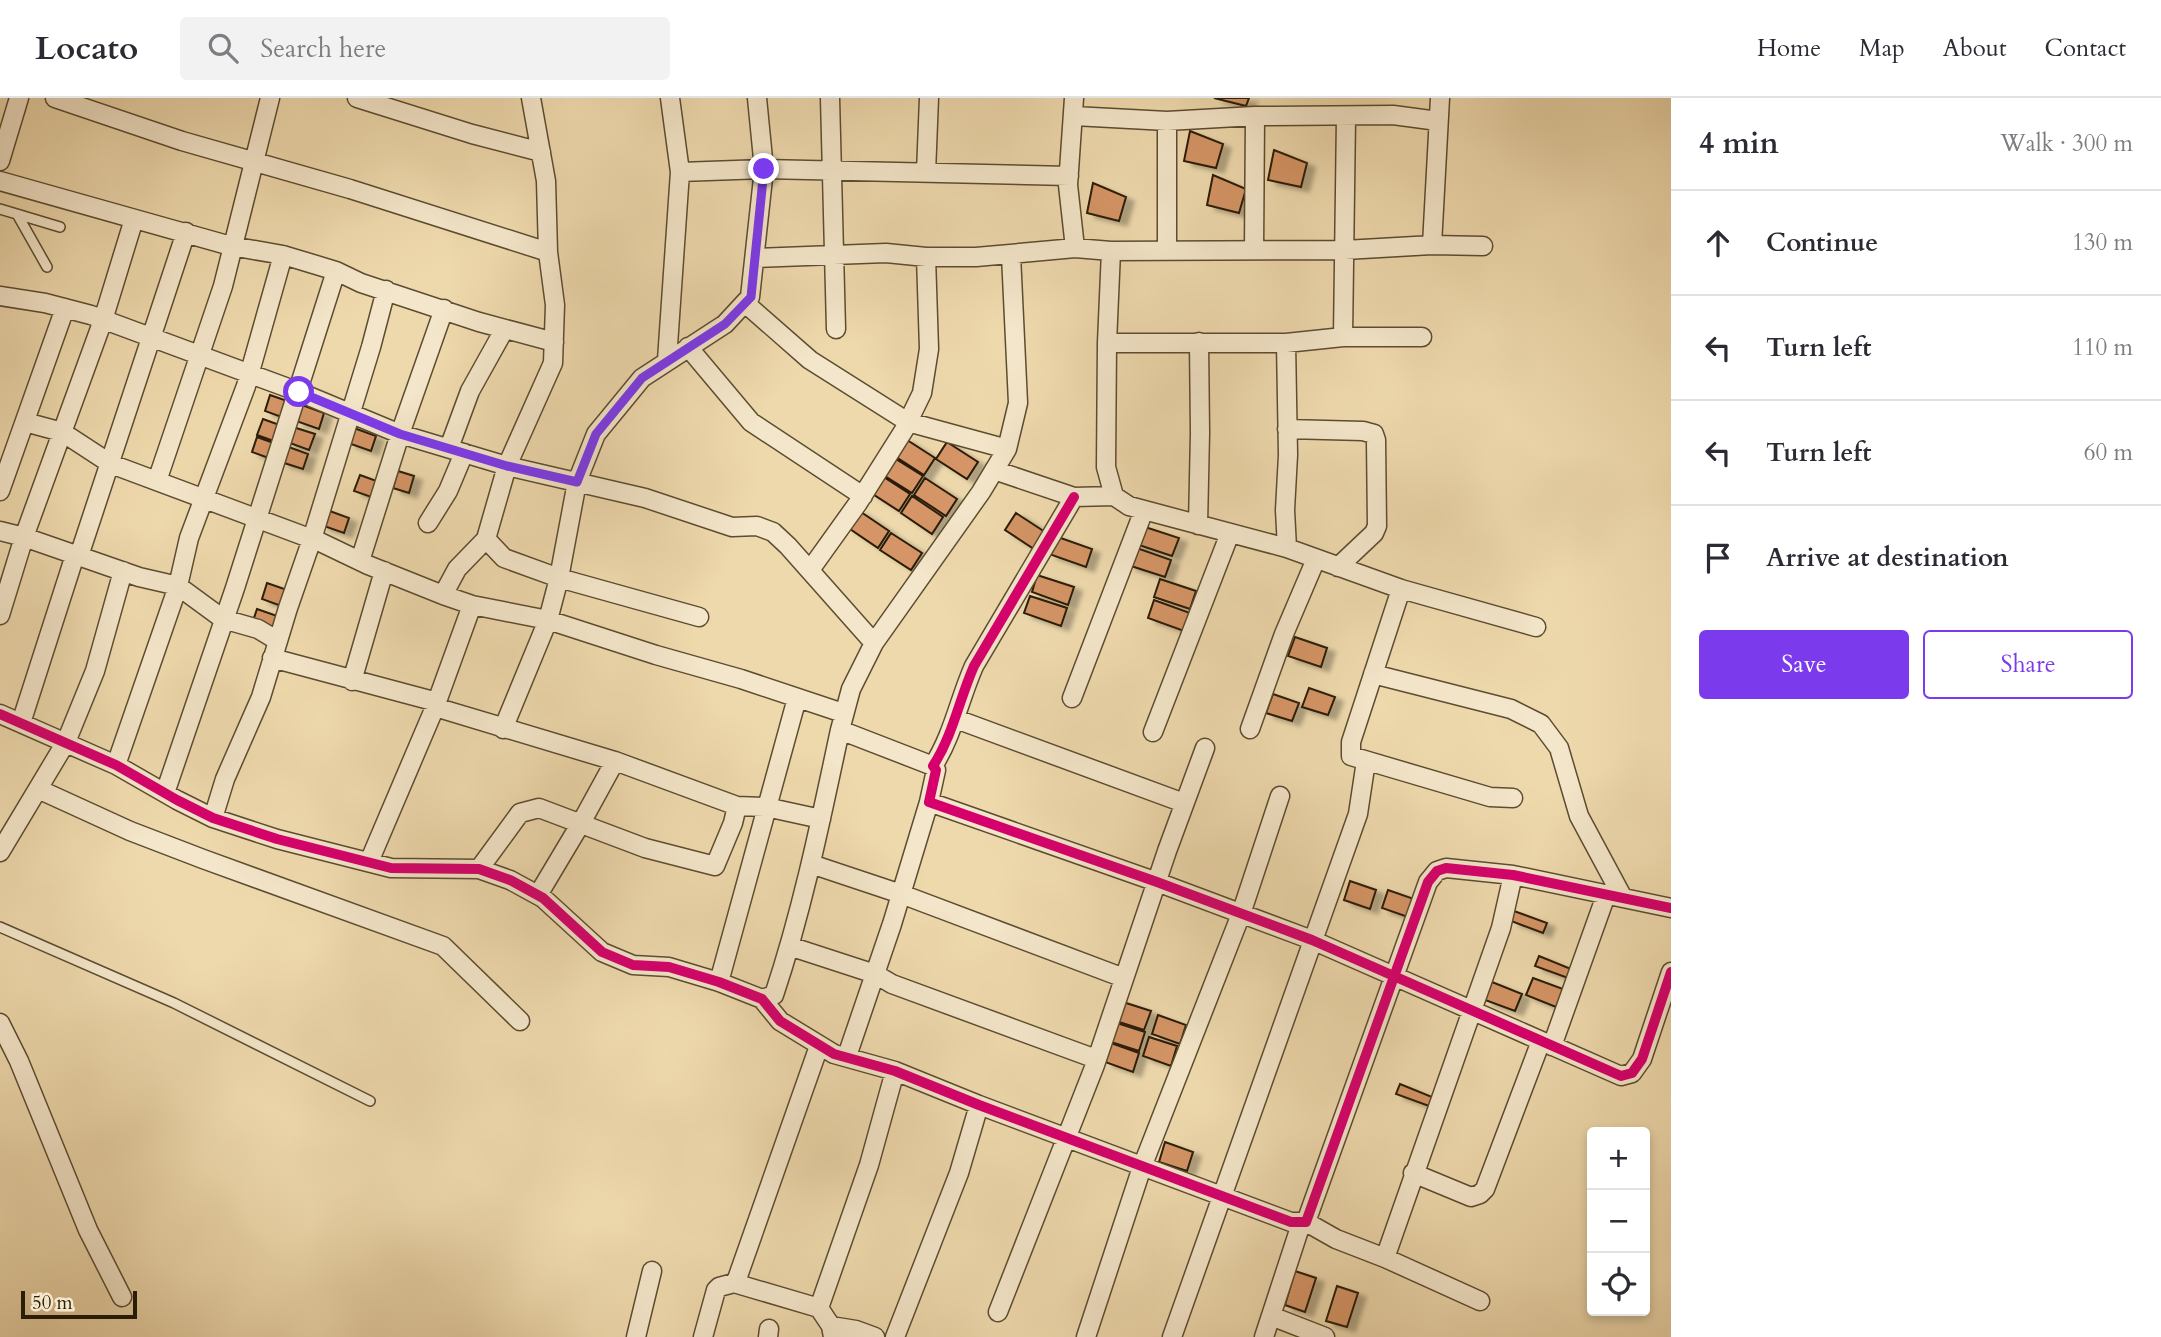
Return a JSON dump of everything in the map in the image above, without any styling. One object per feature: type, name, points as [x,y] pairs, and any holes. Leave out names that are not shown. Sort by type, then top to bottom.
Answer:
[{"type":"street","points":[[0,161],[19,98]]},
{"type":"street","points":[[55,98],[182,141],[254,160],[548,252]]},
{"type":"street","points":[[157,481],[223,286],[270,98]]},
{"type":"street","points":[[357,98],[472,134],[541,152]]},
{"type":"street","points":[[443,595],[457,569],[486,539],[507,466],[553,363],[555,305],[548,252],[546,181],[531,98]]},
{"type":"street","points":[[667,360],[680,172],[670,98]]},
{"type":"street","points":[[503,729],[548,620],[559,578],[577,482],[596,434],[642,378],[725,324],[751,297],[764,169],[757,98]]},
{"type":"street","points":[[830,98],[836,329]]},
{"type":"street","points":[[926,173],[929,98]]},
{"type":"street","points":[[1432,245],[1440,98]]},
{"type":"street","points":[[1075,248],[1070,217],[1069,176],[1074,107],[1167,121],[1255,116],[1346,117],[1392,107],[1438,121]]},
{"type":"street","points":[[1254,250],[1255,116]]},
{"type":"street","points":[[1343,337],[1346,117]]},
{"type":"street","points":[[1167,121],[1167,250]]},
{"type":"street","points":[[680,172],[764,169],[1069,176]]},
{"type":"street","points":[[0,181],[232,246],[283,255],[504,330],[554,342]]},
{"type":"street","points":[[0,615],[24,537],[103,320],[134,219]]},
{"type":"street","points":[[21,723],[77,555],[111,464],[186,232]]},
{"type":"street","points":[[756,258],[886,253],[926,257],[1011,255],[1075,248],[1111,251],[1345,250],[1432,245],[1483,246]]},
{"type":"street","points":[[1111,251],[1105,467],[1114,496]]},
{"type":"street","points":[[116,765],[178,586],[190,538],[246,386],[283,255]]},
{"type":"street","points":[[762,999],[774,995],[789,946],[811,864],[841,721],[851,689],[874,643],[1007,449],[1018,403],[1011,255]]},
{"type":"street","points":[[810,570],[863,496],[908,422],[922,393],[929,349],[926,257]]},
{"type":"street","points":[[165,793],[299,392],[336,271]]},
{"type":"street","points":[[213,818],[225,779],[261,697],[351,413],[386,290]]},
{"type":"street","points":[[0,296],[65,308],[103,320],[299,392],[400,434],[507,466],[645,498],[732,527],[757,526],[773,532],[874,643]]},
{"type":"street","points":[[745,303],[810,360],[908,422],[1007,449]]},
{"type":"street","points":[[0,491],[7,445],[24,422],[65,308]]},
{"type":"street","points":[[360,561],[400,434],[444,309]]},
{"type":"street","points":[[428,523],[444,499],[470,391],[504,330]]},
{"type":"street","points":[[1107,343],[1286,343],[1343,337],[1422,337]]},
{"type":"street","points":[[1198,524],[1199,342]]},
{"type":"street","points":[[1286,343],[1284,510],[1287,548]]},
{"type":"street","points":[[688,347],[751,422],[863,496]]},
{"type":"street","points":[[24,422],[62,432],[111,464],[312,539],[443,595],[472,605],[548,620],[797,698],[933,766],[936,770],[929,802],[847,1056]]},
{"type":"street","points":[[1287,429],[1374,434],[1377,526],[1374,533],[1338,567]]},
{"type":"street","points":[[994,470],[1074,497],[1114,496],[1129,506],[1287,548],[1401,589],[1536,627]]},
{"type":"street","points":[[933,766],[944,749],[956,719],[963,690],[974,666],[1074,497]]},
{"type":"street","points":[[1072,698],[1144,510]]},
{"type":"street","points":[[0,531],[178,586],[223,619],[258,629],[278,641]]},
{"type":"street","points":[[1153,732],[1230,533]]},
{"type":"street","points":[[486,539],[504,558],[559,578],[699,617]]},
{"type":"street","points":[[1251,729],[1284,634],[1316,559]]},
{"type":"street","points":[[0,852],[66,742],[95,671],[123,571]]},
{"type":"street","points":[[352,681],[384,571]]},
{"type":"street","points":[[1401,589],[1352,742],[1351,756],[1490,797],[1513,798]]},
{"type":"street","points":[[369,862],[436,705],[472,605]]},
{"type":"street","points":[[272,658],[436,705],[503,729],[615,761],[737,806],[766,807],[821,819]]},
{"type":"street","points":[[1373,674],[1511,709],[1541,724],[1559,748],[1579,816],[1615,897],[1547,1044],[1485,1189],[1480,1195],[1471,1197],[1413,1173]]},
{"type":"street","points":[[719,982],[797,698]]},
{"type":"street","points":[[0,714],[116,765],[213,818],[277,839],[391,868],[479,869],[510,880],[538,895],[602,952],[633,965],[669,967],[762,999],[780,1021],[834,1054],[895,1071],[1142,1167],[1291,1222],[1304,1223],[1480,1301]]},
{"type":"street","points":[[956,719],[1184,803]]},
{"type":"street","points":[[998,1312],[1097,1059],[1205,748]]},
{"type":"street","points":[[538,895],[582,823],[615,761]]},
{"type":"street","points":[[1172,1337],[1358,814],[1366,761]]},
{"type":"street","points":[[38,789],[130,831],[443,946],[520,1021]]},
{"type":"street","points":[[1086,1337],[1142,1167],[1241,914],[1280,796]]},
{"type":"street","points":[[929,802],[1312,940],[1621,1076],[1632,1073],[1643,1059],[1671,972]]},
{"type":"street","points":[[479,869],[520,813],[539,808],[645,848],[715,866],[737,806]]},
{"type":"street","points":[[811,864],[901,894],[1124,978]]},
{"type":"street","points":[[1264,1337],[1428,882],[1437,870],[1446,868],[1513,876],[1671,908]]},
{"type":"street","points":[[1385,1258],[1501,928],[1513,876]]},
{"type":"street","points":[[789,946],[875,974],[892,984],[1097,1059]]},
{"type":"street","points":[[0,1023],[19,1061],[88,1230],[122,1297]]},
{"type":"street","points":[[734,1283],[819,1046]]},
{"type":"street","points":[[818,1308],[869,1165],[895,1071]]},
{"type":"street","points":[[895,1337],[959,1173],[979,1105]]},
{"type":"street","points":[[636,1337],[652,1271]]},
{"type":"street","points":[[703,1337],[716,1290],[734,1283],[818,1308],[832,1332],[856,1330],[875,1337]]},
{"type":"street","points":[[1271,1316],[1325,1337]]},
{"type":"lane","points":[[0,209],[60,227]]},
{"type":"lane","points":[[17,214],[47,267]]},
{"type":"lane","points":[[0,927],[174,1003],[370,1101]]},
{"type":"building","points":[[1214,98],[1249,98],[1246,106]]},
{"type":"building","points":[[1190,131],[1223,144],[1216,168],[1184,161]]},
{"type":"building","points":[[1274,150],[1307,163],[1301,187],[1268,180]]},
{"type":"building","points":[[1213,175],[1246,189],[1239,213],[1207,205]]},
{"type":"building","points":[[1093,183],[1126,197],[1119,221],[1087,213]]},
{"type":"building","points":[[270,395],[293,403],[287,419],[265,411]]},
{"type":"building","points":[[302,405],[324,413],[319,429],[296,421]]},
{"type":"building","points":[[263,419],[285,427],[279,443],[257,435]]},
{"type":"building","points":[[293,427],[315,434],[309,450],[287,442]]},
{"type":"building","points":[[354,428],[376,436],[371,451],[348,443]]},
{"type":"building","points":[[257,437],[279,445],[274,460],[252,452]]},
{"type":"building","points":[[904,438],[935,458],[924,475],[893,455]]},
{"type":"building","points":[[947,442],[978,462],[967,479],[936,459]]},
{"type":"building","points":[[286,446],[308,454],[303,469],[281,462]]},
{"type":"building","points":[[891,456],[923,476],[912,493],[880,473]]},
{"type":"building","points":[[398,471],[414,476],[409,493],[393,488]]},
{"type":"building","points":[[879,474],[910,494],[899,511],[868,491]]},
{"type":"building","points":[[360,475],[382,483],[377,499],[354,491]]},
{"type":"building","points":[[925,478],[957,499],[946,516],[914,495]]},
{"type":"building","points":[[912,496],[943,517],[932,534],[901,513]]},
{"type":"building","points":[[327,510],[349,518],[344,533],[321,525]]},
{"type":"building","points":[[858,510],[889,531],[878,548],[847,527]]},
{"type":"building","points":[[1016,513],[1048,534],[1037,551],[1005,530]]},
{"type":"building","points":[[1142,526],[1179,538],[1172,556],[1136,544]]},
{"type":"building","points":[[891,533],[922,553],[911,570],[880,550]]},
{"type":"building","points":[[1055,536],[1092,549],[1086,567],[1049,554]]},
{"type":"building","points":[[1134,547],[1171,560],[1165,577],[1128,565]]},
{"type":"building","points":[[1037,575],[1074,587],[1068,605],[1032,592]]},
{"type":"building","points":[[1160,579],[1196,591],[1190,609],[1154,597]]},
{"type":"building","points":[[267,583],[290,591],[284,607],[262,599]]},
{"type":"building","points":[[1030,596],[1067,608],[1061,626],[1024,613]]},
{"type":"building","points":[[1154,600],[1190,613],[1184,631],[1148,618]]},
{"type":"building","points":[[257,609],[280,617],[274,632],[252,624]]},
{"type":"building","points":[[1295,637],[1327,648],[1321,667],[1288,656]]},
{"type":"building","points":[[1309,688],[1335,697],[1328,715],[1302,707]]},
{"type":"building","points":[[1273,694],[1299,703],[1292,721],[1266,713]]},
{"type":"building","points":[[1350,881],[1376,890],[1370,909],[1344,900]]},
{"type":"building","points":[[1388,890],[1414,899],[1408,917],[1382,908]]},
{"type":"building","points":[[1514,911],[1547,923],[1543,933],[1511,921]]},
{"type":"building","points":[[1539,956],[1571,969],[1568,978],[1535,966]]},
{"type":"building","points":[[1533,978],[1563,989],[1556,1007],[1526,995]]},
{"type":"building","points":[[1492,982],[1522,994],[1515,1011],[1485,1000]]},
{"type":"building","points":[[1123,1002],[1151,1011],[1144,1030],[1116,1021]]},
{"type":"building","points":[[1158,1015],[1186,1025],[1180,1044],[1152,1034]]},
{"type":"building","points":[[1117,1023],[1145,1032],[1139,1051],[1111,1042]]},
{"type":"building","points":[[1149,1037],[1177,1046],[1171,1066],[1143,1056]]},
{"type":"building","points":[[1111,1043],[1139,1053],[1133,1072],[1105,1062]]},
{"type":"building","points":[[1400,1084],[1432,1097],[1429,1106],[1396,1094]]},
{"type":"building","points":[[1165,1142],[1193,1152],[1187,1171],[1159,1162]]},
{"type":"building","points":[[1295,1271],[1316,1278],[1305,1312],[1285,1305]]},
{"type":"building","points":[[1337,1286],[1358,1293],[1347,1327],[1326,1321]]},
{"type":"cycle path","points":[[1074,497],[974,666],[946,742],[933,766],[936,770],[929,802],[1312,940],[1621,1076],[1632,1073],[1642,1059],[1671,972]]},
{"type":"cycle path","points":[[0,714],[116,765],[213,818],[277,839],[391,868],[479,869],[510,880],[543,898],[602,952],[633,965],[669,967],[762,999],[780,1021],[834,1054],[895,1071],[1291,1222],[1306,1222],[1428,882],[1437,871],[1446,868],[1513,875],[1671,908]]},
{"type":"route","points":[[299,392],[400,434],[507,466],[577,482],[596,434],[642,378],[725,324],[751,297],[764,169]]}]
